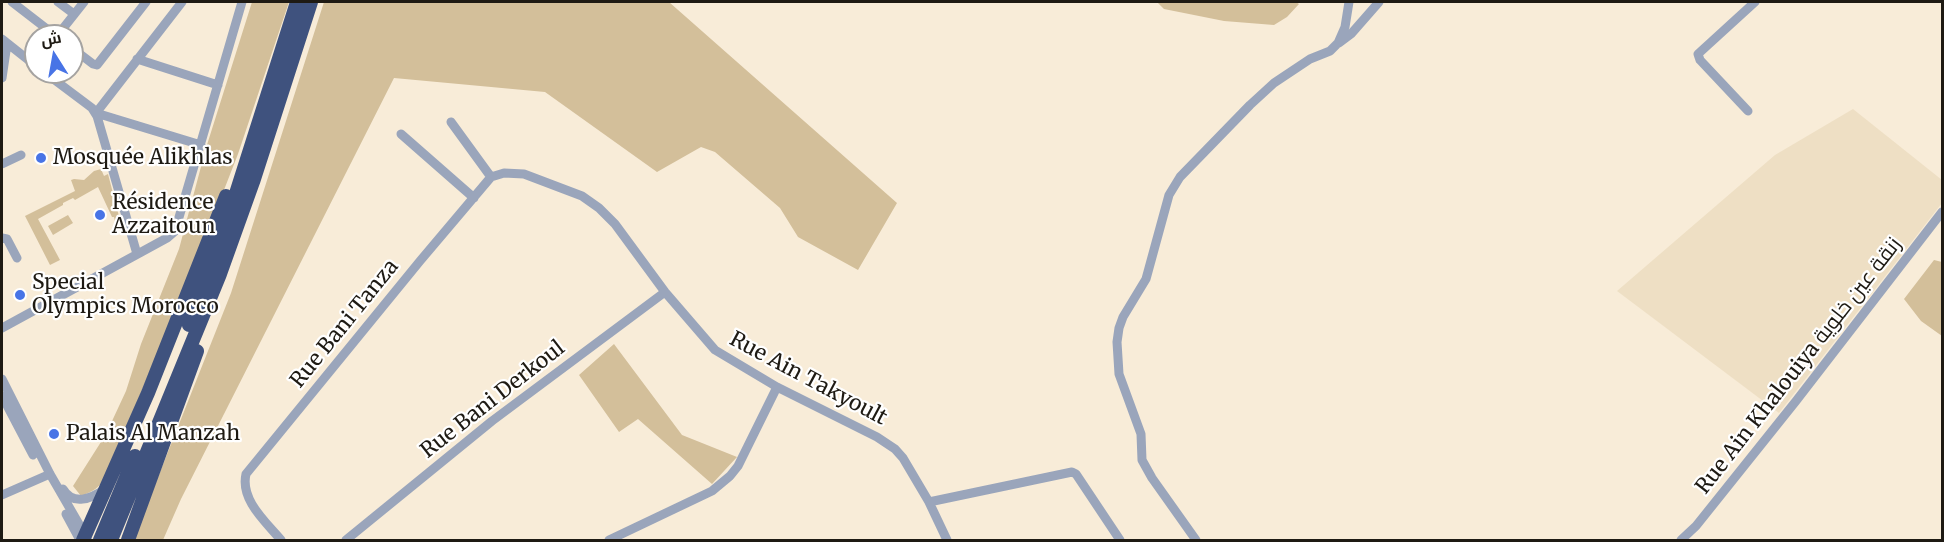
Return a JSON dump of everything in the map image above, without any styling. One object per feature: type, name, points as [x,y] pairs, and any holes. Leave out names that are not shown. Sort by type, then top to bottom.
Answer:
[{"type":"highway","points":[[87,539],[191,320],[225,228],[297,2]]},
{"type":"highway","points":[[111,540],[220,274],[253,182],[311,2]]},
{"type":"highway","points":[[87,539],[106,487],[177,321],[254,122],[267,97]]},
{"type":"highway","points":[[128,540],[212,313],[220,274]]},
{"type":"street","points":[[12,2],[41,24]]},
{"type":"street","points":[[58,2],[74,14]]},
{"type":"street","points":[[66,24],[84,2]]},
{"type":"street","points":[[84,57],[97,65],[146,2]]},
{"type":"street","points":[[96,113],[181,2]]},
{"type":"street","points":[[2,328],[167,238],[175,231],[242,2]]},
{"type":"street","points":[[1338,43],[1345,27],[1349,2]]},
{"type":"street","points":[[1197,540],[1148,472],[1142,460],[1141,434],[1119,374],[1117,342],[1119,328],[1123,317],[1146,279],[1168,195],[1180,177],[1274,83],[1310,59],[1330,51],[1351,34],[1379,2]]},
{"type":"street","points":[[1748,111],[1700,60],[1698,54],[1755,2]]},
{"type":"street","points":[[2,78],[4,46],[24,57]]},
{"type":"street","points":[[137,59],[219,85]]},
{"type":"street","points":[[59,84],[96,113],[201,146]]},
{"type":"street","points":[[96,113],[137,254]]},
{"type":"street","points":[[451,122],[491,177]]},
{"type":"street","points":[[401,134],[474,198]]},
{"type":"street","points":[[2,164],[21,155]]},
{"type":"street","name":"Rue Ain Takyoult","points":[[491,177],[504,173],[524,174],[582,196],[599,208],[615,224],[665,292],[714,350],[777,387],[878,437],[895,449],[903,458],[929,502],[945,540]]},
{"type":"street","name":"Rue Bani Tanza","points":[[280,540],[249,500],[245,490],[246,474],[491,177]]},
{"type":"street","name":"Rue Ain Khalouiya زنقة عين خلوية","points":[[1684,540],[1796,401],[1942,212]]},
{"type":"street","points":[[2,238],[7,240],[17,258]]},
{"type":"street","name":"Rue Bani Derkoul","points":[[346,540],[492,422],[665,292]]},
{"type":"street","points":[[2,379],[47,475]]},
{"type":"street","points":[[609,540],[712,491],[722,484],[738,466],[777,387]]},
{"type":"street","points":[[2,396],[87,539]]},
{"type":"street","points":[[32,439],[70,497],[77,500],[83,499],[99,493],[106,487]]},
{"type":"street","points":[[929,502],[1072,472],[1076,474],[1120,540]]},
{"type":"street","points":[[2,495],[47,475]]},
{"type":"shaded area","points":[[252,2],[289,2],[238,154],[199,254],[106,476],[96,489],[81,496],[73,486],[106,434],[126,391],[141,344],[179,249],[206,148]]},
{"type":"shaded area","points":[[324,2],[669,2],[897,203],[858,270],[798,237],[780,208],[715,152],[701,147],[657,172],[545,92],[394,78],[181,499],[163,540],[133,540],[231,293]]},
{"type":"shaded area","points":[[1157,2],[1296,2],[1299,4],[1287,17],[1274,25],[1224,21],[1164,9]]},
{"type":"shaded area","points":[[1853,109],[1942,180],[1942,203],[1779,413],[1617,291],[1775,155]]},
{"type":"shaded area","points":[[101,169],[104,176],[108,174],[121,224],[116,226],[114,217],[98,187],[75,200],[73,198],[63,203],[38,219],[60,260],[50,265],[25,216],[75,191],[71,180],[84,180],[94,171]]},
{"type":"shaded area","points":[[68,215],[73,223],[53,235],[48,226]]},
{"type":"shaded area","points":[[1934,260],[1942,262],[1942,336],[1921,321],[1904,299]]},
{"type":"shaded area","points":[[614,344],[682,435],[737,457],[712,484],[638,419],[619,432],[579,375]]},
{"type":"place","name":"Mosquée Alikhlas","points":[[41,158]]},
{"type":"place","name":"Résidence Azzaitoun","points":[[100,215]]},
{"type":"place","name":"Special Olympics Morocco","points":[[20,295]]},
{"type":"place","name":"Palais Al Manzah","points":[[54,434]]}]
